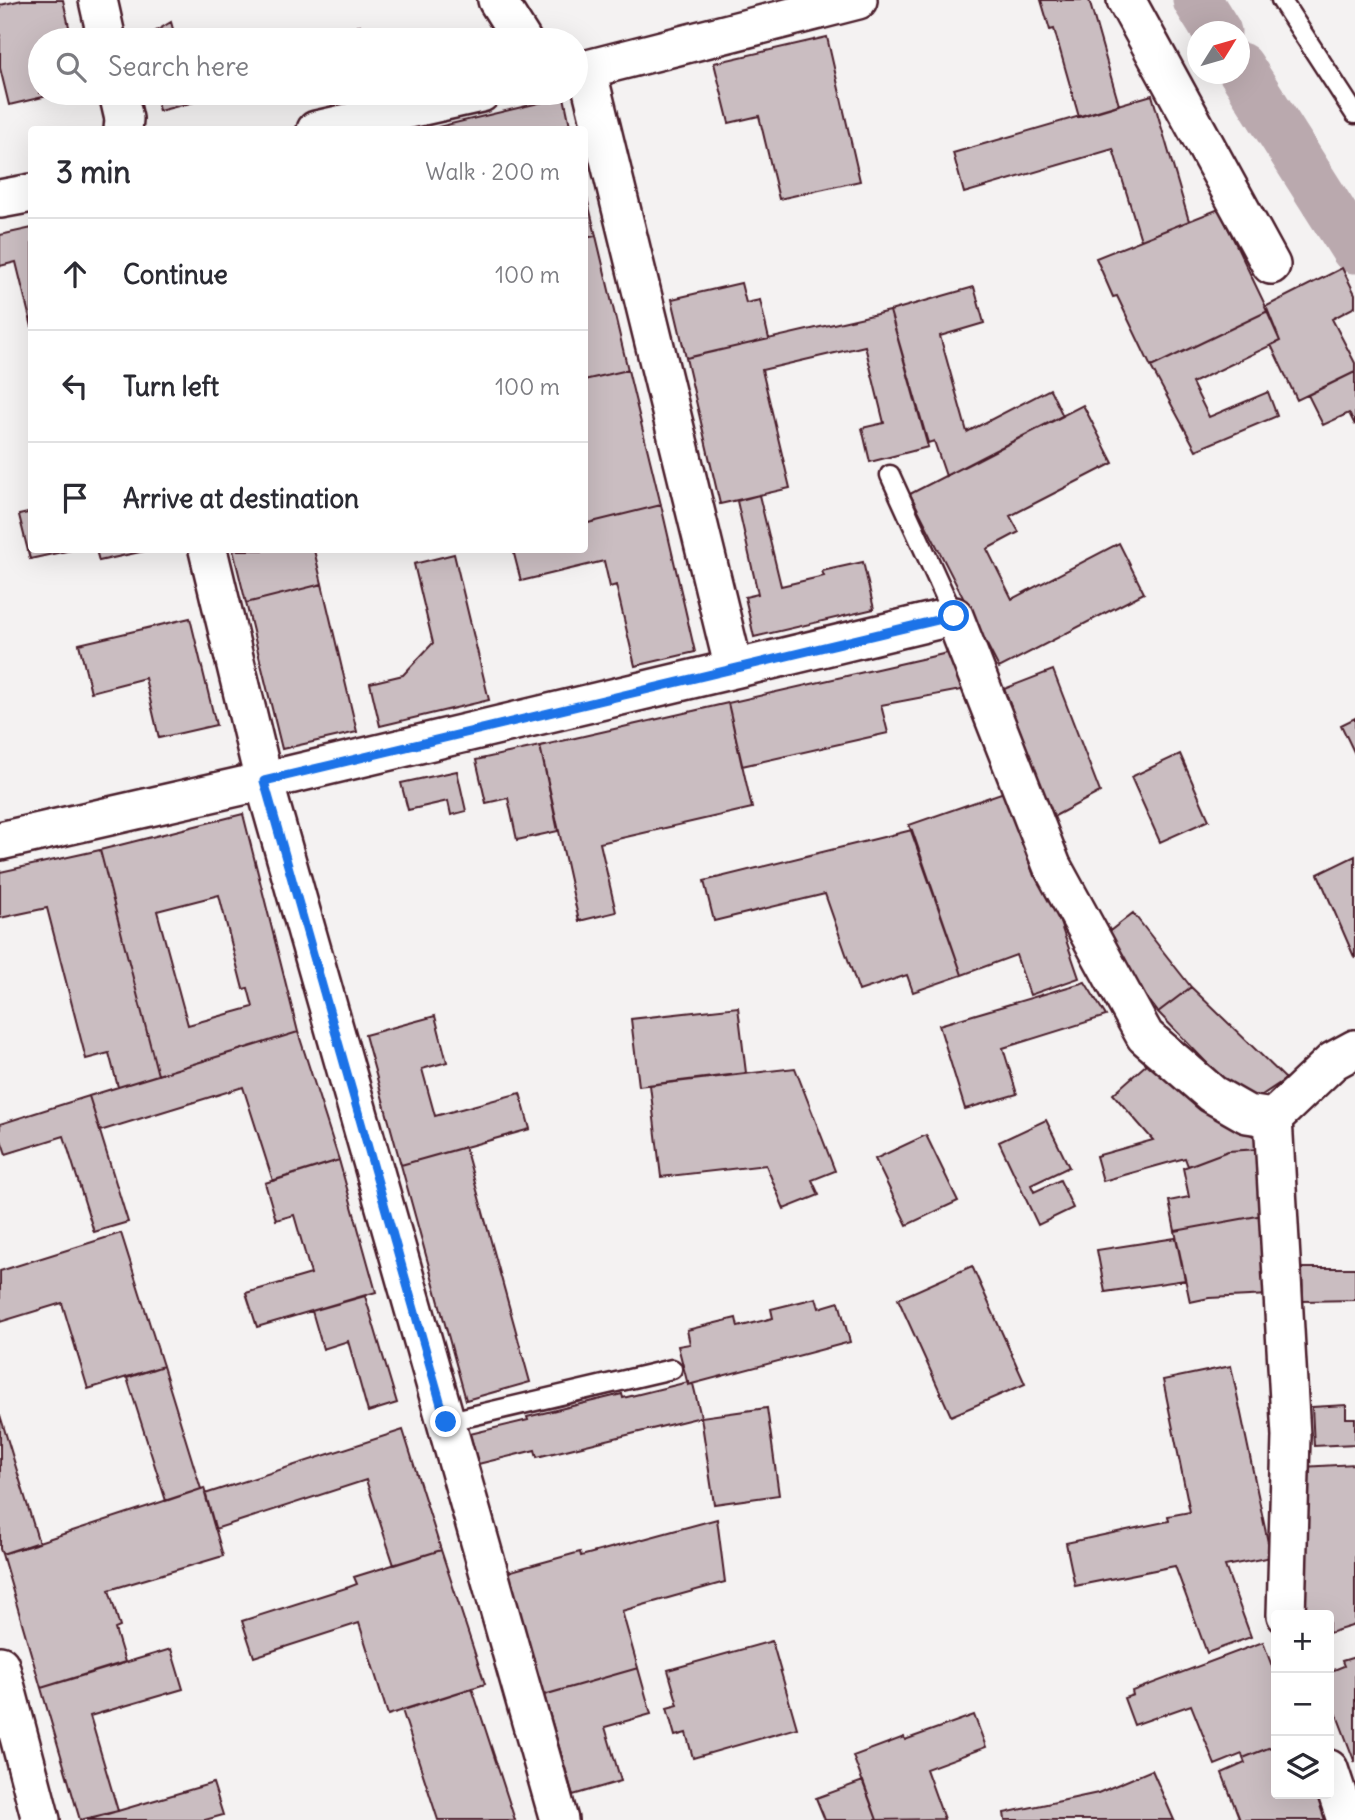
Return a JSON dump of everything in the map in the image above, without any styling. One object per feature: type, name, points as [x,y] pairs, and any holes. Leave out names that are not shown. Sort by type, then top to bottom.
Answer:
[{"type":"street","points":[[98,0],[104,28]]},
{"type":"street","points":[[497,0],[514,28]]},
{"type":"street","points":[[588,69],[858,0]]},
{"type":"street","points":[[1126,0],[1271,265]]},
{"type":"street","points":[[588,98],[734,669]]},
{"type":"street","points":[[121,105],[123,126]]},
{"type":"street","points":[[334,126],[427,105]]},
{"type":"street","points":[[0,199],[28,193]]},
{"type":"street","points":[[209,553],[264,781],[559,1820]]},
{"type":"street","points":[[0,841],[264,781],[954,616],[1052,866],[1145,1036],[1212,1094],[1247,1114],[1273,1118]]},
{"type":"street","points":[[1286,1610],[1291,1436],[1273,1118],[1333,1061],[1355,1049]]},
{"type":"street","points":[[0,1665],[41,1820]]},
{"type":"street","points":[[1334,1784],[1346,1820]]},
{"type":"lane","points":[[1281,0],[1355,114]]},
{"type":"lane","points":[[890,475],[954,616]]},
{"type":"lane","points":[[446,1422],[672,1369]]},
{"type":"building","points":[[22,0],[63,0],[69,28],[28,28],[28,101],[9,105],[0,68],[0,5]]},
{"type":"building","points":[[1041,0],[1089,0],[1119,105],[1079,117],[1054,29],[1050,30]]},
{"type":"building","points":[[171,22],[173,28],[161,28]]},
{"type":"building","points":[[827,37],[860,181],[779,199],[759,116],[729,123],[714,63]]},
{"type":"building","points":[[1152,95],[1189,221],[1141,240],[1113,149],[964,193],[953,153]]},
{"type":"building","points":[[158,105],[182,105],[159,111]]},
{"type":"building","points":[[530,105],[566,105],[570,126],[442,126]]},
{"type":"building","points":[[588,202],[596,236],[588,237]]},
{"type":"building","points":[[1219,209],[1268,311],[1151,367],[1117,296],[1113,297],[1096,258]]},
{"type":"building","points":[[28,229],[28,311],[16,262],[0,266],[0,235]]},
{"type":"building","points":[[596,236],[628,370],[588,379],[588,237]]},
{"type":"building","points":[[1342,268],[1355,294],[1355,307],[1332,319],[1355,363],[1355,372],[1297,400],[1271,345],[1280,341],[1265,307]]},
{"type":"building","points":[[741,283],[746,303],[760,300],[769,339],[686,358],[672,299]]},
{"type":"building","points":[[974,287],[984,323],[940,336],[967,432],[1050,389],[1063,416],[946,476],[934,441],[928,443],[890,311]]},
{"type":"building","points":[[890,311],[928,447],[870,462],[862,428],[884,423],[865,346],[762,370],[790,488],[720,504],[686,358]]},
{"type":"building","points":[[1268,311],[1280,341],[1192,383],[1209,417],[1268,392],[1277,416],[1196,450],[1151,367]]},
{"type":"building","points":[[628,370],[661,505],[588,523],[588,379]]},
{"type":"building","points":[[1355,372],[1355,425],[1349,413],[1323,425],[1308,395]]},
{"type":"building","points":[[1083,405],[1113,463],[1010,516],[1019,532],[987,549],[1012,599],[1119,543],[1144,593],[999,668],[910,494]]},
{"type":"building","points":[[759,495],[781,586],[824,576],[822,571],[863,562],[874,609],[754,637],[745,597],[758,594],[737,501]]},
{"type":"building","points":[[661,505],[695,652],[635,666],[616,585],[610,587],[604,561],[521,581],[514,553],[588,553],[588,523]]},
{"type":"building","points":[[28,513],[28,551],[19,515]]},
{"type":"building","points":[[28,553],[57,553],[30,559]]},
{"type":"building","points":[[97,553],[135,553],[99,561]]},
{"type":"building","points":[[234,553],[315,553],[322,584],[246,603]]},
{"type":"building","points":[[454,554],[489,700],[380,726],[370,683],[403,675],[433,643],[414,564]]},
{"type":"building","points":[[322,584],[357,732],[282,749],[246,603]]},
{"type":"building","points":[[190,618],[216,725],[159,738],[145,678],[91,692],[79,644]]},
{"type":"building","points":[[952,652],[966,689],[881,705],[888,733],[742,766],[728,703]]},
{"type":"building","points":[[1053,670],[1100,792],[1053,817],[1004,689]]},
{"type":"building","points":[[728,703],[752,808],[600,843],[616,912],[579,921],[540,746]]},
{"type":"building","points":[[1355,718],[1355,754],[1341,725]]},
{"type":"building","points":[[540,746],[558,831],[517,840],[508,798],[486,803],[476,760]]},
{"type":"building","points":[[1180,754],[1209,820],[1160,842],[1131,777]]},
{"type":"building","points":[[457,771],[466,811],[451,815],[448,801],[408,810],[401,783]]},
{"type":"building","points":[[1004,792],[1034,876],[1043,873],[1079,978],[1030,995],[1016,955],[962,975],[909,825]]},
{"type":"building","points":[[243,814],[298,1032],[158,1075],[100,850]],"holes":[[[219,895],[243,989],[248,988],[253,1007],[188,1025],[157,911]]]},
{"type":"building","points":[[912,830],[962,975],[913,992],[907,975],[859,991],[825,894],[714,921],[704,881]]},
{"type":"building","points":[[100,850],[158,1075],[118,1087],[109,1053],[86,1059],[47,908],[0,918],[0,872]]},
{"type":"building","points":[[1355,856],[1355,959],[1318,874]]},
{"type":"building","points":[[1133,913],[1191,987],[1158,1012],[1101,938]]},
{"type":"building","points":[[1085,982],[1106,1016],[1003,1048],[1017,1094],[965,1109],[939,1025]]},
{"type":"building","points":[[1191,987],[1286,1079],[1247,1105],[1158,1012]]},
{"type":"building","points":[[738,1007],[746,1073],[639,1086],[631,1019]]},
{"type":"building","points":[[435,1016],[447,1062],[422,1069],[435,1116],[520,1093],[530,1129],[401,1165],[365,1035]]},
{"type":"building","points":[[298,1032],[339,1160],[273,1181],[243,1087],[100,1131],[89,1096]]},
{"type":"building","points":[[1148,1063],[1221,1117],[1258,1139],[1259,1149],[1228,1151],[1188,1166],[1185,1158],[1103,1181],[1096,1156],[1153,1140],[1113,1094]]},
{"type":"building","points":[[795,1068],[835,1171],[812,1180],[819,1195],[784,1209],[766,1165],[661,1177],[650,1085]]},
{"type":"building","points":[[89,1096],[128,1222],[94,1232],[64,1136],[6,1154],[0,1137],[0,1124]]},
{"type":"building","points":[[1046,1120],[1069,1167],[1031,1185],[1034,1192],[1060,1180],[1073,1208],[1038,1225],[999,1142]]},
{"type":"building","points":[[926,1135],[958,1201],[907,1225],[875,1159]]},
{"type":"building","points":[[465,1147],[530,1382],[466,1400],[401,1165]]},
{"type":"building","points":[[1259,1149],[1263,1215],[1175,1231],[1169,1201],[1189,1197],[1183,1168],[1228,1151]]},
{"type":"building","points":[[339,1160],[376,1292],[257,1327],[246,1293],[311,1274],[294,1215],[276,1220],[265,1183]]},
{"type":"building","points":[[1263,1215],[1269,1295],[1209,1298],[1190,1302],[1175,1231]]},
{"type":"building","points":[[121,1233],[163,1366],[88,1389],[62,1303],[0,1322],[0,1271]]},
{"type":"building","points":[[1176,1238],[1185,1280],[1105,1292],[1097,1250]]},
{"type":"building","points":[[972,1266],[1025,1384],[951,1416],[898,1299]]},
{"type":"building","points":[[1302,1268],[1355,1268],[1355,1300],[1303,1301]]},
{"type":"building","points":[[365,1296],[397,1403],[368,1412],[348,1341],[323,1349],[312,1311]]},
{"type":"building","points":[[816,1298],[819,1308],[839,1302],[850,1342],[688,1385],[678,1346],[690,1344],[687,1330],[736,1318],[738,1327],[773,1318],[771,1309]]},
{"type":"building","points":[[163,1366],[201,1489],[166,1501],[127,1378]]},
{"type":"building","points":[[1231,1366],[1271,1557],[1225,1566],[1251,1637],[1207,1653],[1175,1566],[1075,1586],[1066,1543],[1169,1521],[1168,1516],[1190,1512],[1163,1380]]},
{"type":"building","points":[[688,1382],[688,1385],[693,1384],[701,1417],[537,1457],[535,1450],[478,1464],[470,1434],[622,1394],[623,1398]]},
{"type":"building","points":[[1346,1405],[1346,1418],[1355,1418],[1355,1444],[1314,1446],[1312,1407]]},
{"type":"building","points":[[767,1408],[779,1495],[714,1504],[701,1417]]},
{"type":"building","points":[[0,1415],[39,1543],[2,1554],[0,1549]]},
{"type":"building","points":[[403,1430],[441,1550],[394,1565],[366,1480],[215,1529],[205,1494]]},
{"type":"building","points":[[1355,1464],[1355,1625],[1334,1631],[1334,1610],[1307,1610],[1301,1592],[1302,1467]]},
{"type":"building","points":[[204,1488],[223,1556],[109,1590],[120,1627],[115,1629],[125,1662],[41,1688],[2,1554]]},
{"type":"building","points":[[717,1519],[725,1582],[622,1611],[638,1668],[540,1696],[504,1573],[580,1552],[581,1556]]},
{"type":"building","points":[[441,1550],[485,1684],[388,1715],[359,1623],[254,1657],[242,1621],[349,1587],[357,1584],[354,1577]]},
{"type":"building","points":[[772,1641],[797,1728],[693,1758],[686,1733],[675,1736],[667,1708],[678,1705],[668,1670]]},
{"type":"building","points":[[1263,1642],[1271,1664],[1271,1747],[1243,1758],[1242,1754],[1215,1765],[1191,1705],[1134,1725],[1124,1698],[1133,1695],[1132,1691]]},
{"type":"building","points":[[171,1649],[183,1689],[90,1716],[118,1811],[80,1820],[41,1688]]},
{"type":"building","points":[[1355,1657],[1355,1763],[1334,1707],[1334,1670],[1344,1666],[1342,1661]]},
{"type":"building","points":[[638,1668],[651,1714],[605,1727],[621,1781],[573,1795],[544,1695]]},
{"type":"building","points":[[472,1688],[515,1820],[438,1820],[402,1710]]},
{"type":"building","points":[[974,1715],[986,1747],[926,1769],[944,1819],[877,1820],[853,1756]]},
{"type":"building","points":[[1271,1747],[1271,1799],[1324,1799],[1332,1820],[1240,1820],[1222,1773],[1245,1763],[1243,1758]]},
{"type":"building","points":[[1152,1770],[1174,1820],[1005,1820],[1004,1813],[1098,1793]]},
{"type":"building","points":[[863,1781],[877,1820],[825,1820],[816,1798]]},
{"type":"building","points":[[213,1783],[223,1815],[205,1820],[87,1820]]},
{"type":"waterway","points":[[1197,0],[1210,21]]},
{"type":"waterway","points":[[1250,83],[1355,249]]},
{"type":"route","points":[[446,1422],[264,781],[954,616]]}]
